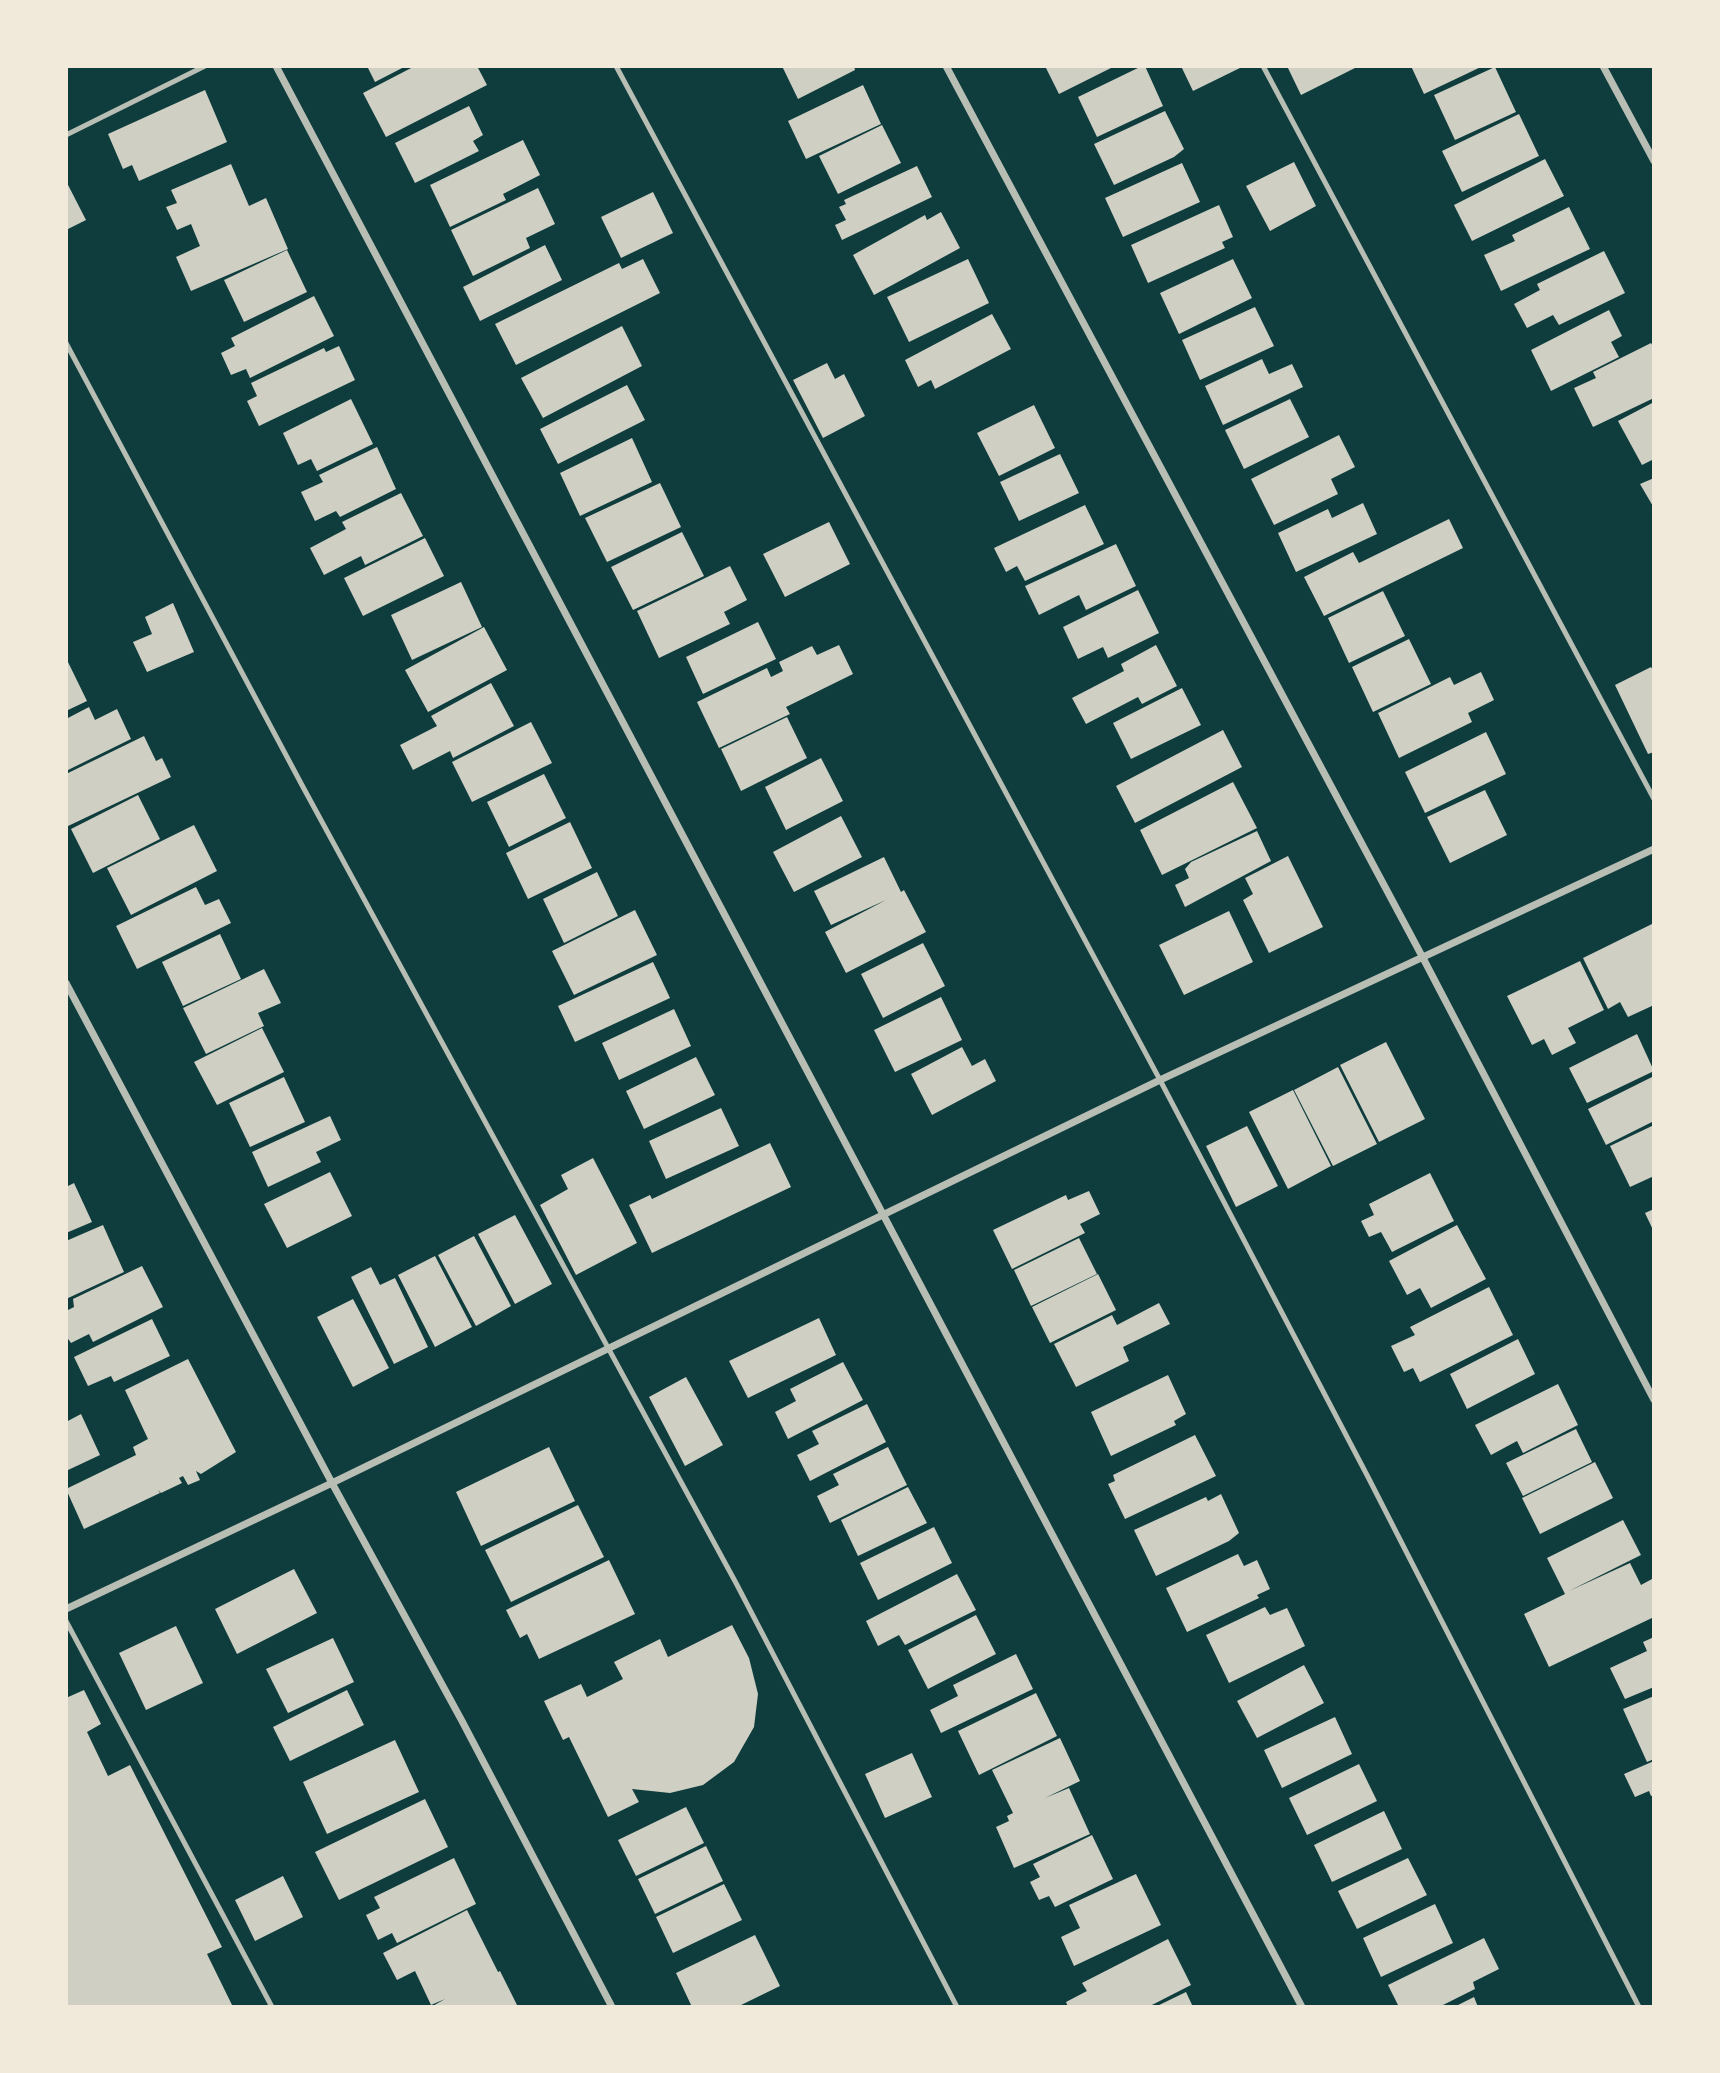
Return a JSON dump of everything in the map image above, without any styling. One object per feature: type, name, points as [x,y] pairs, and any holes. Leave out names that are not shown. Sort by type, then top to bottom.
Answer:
[{"type":"street","points":[[276,66],[1302,2007]]},
{"type":"street","points":[[946,66],[1423,958],[1654,1400]]},
{"type":"street","points":[[1604,66],[1654,161]]},
{"type":"street","points":[[66,1609],[332,1483],[1160,1080],[1654,849]]},
{"type":"street","points":[[66,983],[462,1721],[612,2007]]},
{"type":"lane","points":[[66,135],[205,66]]},
{"type":"lane","points":[[616,66],[1160,1080],[1639,2007]]},
{"type":"lane","points":[[1262,66],[1654,799]]},
{"type":"lane","points":[[66,343],[303,787],[736,1583],[957,2007]]},
{"type":"lane","points":[[66,1621],[272,2007]]},
{"type":"building","points":[[367,66],[406,66],[375,82]]},
{"type":"building","points":[[415,66],[477,66],[487,85],[386,137],[363,93]]},
{"type":"building","points":[[782,66],[854,66],[855,70],[798,99]]},
{"type":"building","points":[[1045,66],[1115,66],[1059,94]]},
{"type":"building","points":[[1145,66],[1163,106],[1097,137],[1078,97]]},
{"type":"building","points":[[1181,66],[1244,66],[1193,91]]},
{"type":"building","points":[[1287,66],[1359,66],[1301,95]]},
{"type":"building","points":[[1411,66],[1483,66],[1424,94]]},
{"type":"building","points":[[1495,67],[1516,112],[1455,140],[1434,95]]},
{"type":"building","points":[[863,85],[881,124],[806,159],[788,121]]},
{"type":"building","points":[[205,90],[227,142],[139,181],[132,165],[123,169],[108,134]]},
{"type":"building","points":[[469,106],[483,135],[473,141],[479,151],[415,183],[395,143]]},
{"type":"building","points":[[1165,111],[1184,149],[1174,157],[1114,185],[1094,144]]},
{"type":"building","points":[[1519,114],[1539,156],[1462,192],[1442,151]]},
{"type":"building","points":[[882,125],[901,163],[838,194],[819,156]]},
{"type":"building","points":[[523,140],[540,175],[503,194],[506,200],[450,227],[430,185]]},
{"type":"building","points":[[1545,159],[1564,196],[1472,241],[1454,205]]},
{"type":"building","points":[[1294,162],[1316,206],[1270,231],[1246,186]]},
{"type":"building","points":[[1182,163],[1200,202],[1123,237],[1105,198]]},
{"type":"building","points":[[231,164],[249,206],[266,198],[288,249],[191,291],[176,257],[200,246],[191,224],[177,230],[166,207],[177,203],[171,190]]},
{"type":"building","points":[[917,166],[932,197],[842,240],[835,225],[846,220],[839,207],[846,204],[844,200]]},
{"type":"building","points":[[66,181],[86,220],[66,230]]},
{"type":"building","points":[[538,188],[555,224],[526,238],[530,248],[473,276],[451,230]]},
{"type":"building","points":[[653,192],[673,233],[621,258],[601,217]]},
{"type":"building","points":[[1219,205],[1233,237],[1222,242],[1225,248],[1148,283],[1131,245]]},
{"type":"building","points":[[1569,207],[1590,249],[1501,291],[1484,255],[1515,241],[1512,235]]},
{"type":"building","points":[[941,212],[960,248],[874,295],[853,255],[925,215],[927,220]]},
{"type":"building","points":[[545,245],[562,280],[480,321],[463,287]]},
{"type":"building","points":[[287,250],[307,292],[244,322],[224,280]]},
{"type":"building","points":[[1604,251],[1625,293],[1559,325],[1553,315],[1527,328],[1514,304],[1540,290],[1537,284]]},
{"type":"building","points":[[643,259],[660,293],[516,365],[495,324],[619,263],[622,269]]},
{"type":"building","points":[[968,259],[989,303],[909,342],[887,297]]},
{"type":"building","points":[[1233,259],[1252,298],[1179,334],[1160,293]]},
{"type":"building","points":[[314,296],[334,336],[250,378],[246,369],[231,375],[221,353],[235,346],[231,338]]},
{"type":"building","points":[[1255,307],[1274,346],[1200,380],[1182,340]]},
{"type":"building","points":[[1609,310],[1622,336],[1611,342],[1619,357],[1551,391],[1531,350]]},
{"type":"building","points":[[992,314],[1011,349],[935,389],[931,380],[918,387],[905,360]]},
{"type":"building","points":[[622,326],[642,366],[543,418],[521,378]]},
{"type":"building","points":[[1651,343],[1654,348],[1654,398],[1593,427],[1574,388],[1596,378],[1593,372]]},
{"type":"building","points":[[339,346],[355,380],[259,426],[247,401],[257,396],[251,383],[324,348],[326,352]]},
{"type":"building","points":[[1262,359],[1269,374],[1292,364],[1303,387],[1223,425],[1205,386]]},
{"type":"building","points":[[827,363],[835,379],[844,374],[865,416],[823,438],[793,380]]},
{"type":"building","points":[[627,385],[645,420],[558,464],[540,429]]},
{"type":"building","points":[[351,399],[373,444],[317,471],[311,459],[298,465],[283,433]]},
{"type":"building","points":[[1290,399],[1309,437],[1244,469],[1225,430]]},
{"type":"building","points":[[1654,402],[1654,459],[1642,465],[1618,421]]},
{"type":"building","points":[[1034,405],[1055,448],[999,476],[977,433]]},
{"type":"building","points":[[1339,435],[1355,467],[1331,479],[1338,494],[1274,525],[1251,479]]},
{"type":"building","points":[[632,438],[652,482],[580,516],[560,473]]},
{"type":"building","points":[[377,447],[396,489],[340,517],[336,511],[315,521],[301,492],[323,482],[319,475]]},
{"type":"building","points":[[1060,454],[1079,493],[1019,521],[1000,482]]},
{"type":"building","points":[[1654,478],[1654,508],[1640,484]]},
{"type":"building","points":[[660,483],[681,527],[607,562],[585,518]]},
{"type":"building","points":[[401,493],[423,536],[365,565],[361,556],[324,575],[310,548],[346,529],[342,522]]},
{"type":"building","points":[[1363,503],[1377,534],[1296,572],[1278,533],[1328,509],[1332,518]]},
{"type":"building","points":[[1085,505],[1104,544],[1025,581],[1017,566],[1006,572],[994,548]]},
{"type":"building","points":[[1449,519],[1463,548],[1324,616],[1304,577],[1353,552],[1359,563]]},
{"type":"building","points":[[829,522],[850,564],[785,597],[763,554]]},
{"type":"building","points":[[682,532],[704,576],[633,610],[611,567]]},
{"type":"building","points":[[425,538],[444,576],[363,616],[344,578]]},
{"type":"building","points":[[1116,544],[1136,586],[1086,610],[1079,595],[1039,615],[1025,586]]},
{"type":"building","points":[[730,566],[747,600],[724,612],[730,624],[659,658],[637,611]]},
{"type":"building","points":[[461,582],[482,627],[412,660],[391,615]]},
{"type":"building","points":[[1138,590],[1159,633],[1108,658],[1103,647],[1078,659],[1063,627]]},
{"type":"building","points":[[1383,591],[1405,636],[1349,663],[1328,618]]},
{"type":"building","points":[[173,603],[194,652],[147,672],[133,642],[152,634],[145,617]]},
{"type":"building","points":[[758,622],[776,659],[703,694],[686,657]]},
{"type":"building","points":[[484,627],[507,670],[428,712],[405,670]]},
{"type":"building","points":[[1409,639],[1431,684],[1373,712],[1352,667]]},
{"type":"building","points":[[839,645],[853,674],[786,707],[790,714],[719,748],[697,702],[767,668],[771,677],[783,671],[779,662],[812,646],[817,655]]},
{"type":"building","points":[[1156,645],[1177,686],[1142,704],[1138,697],[1086,724],[1072,698],[1124,671],[1121,664]]},
{"type":"building","points":[[66,658],[87,701],[66,711]]},
{"type":"building","points":[[1651,667],[1654,672],[1654,752],[1648,754],[1615,685]]},
{"type":"building","points":[[1481,672],[1494,700],[1468,713],[1472,722],[1399,758],[1378,713],[1450,677],[1454,685]]},
{"type":"building","points":[[491,683],[514,726],[453,758],[450,751],[413,770],[400,745],[437,726],[431,716]]},
{"type":"building","points":[[1182,688],[1201,725],[1131,759],[1113,723]]},
{"type":"building","points":[[89,707],[95,720],[117,709],[131,739],[66,771],[66,719]]},
{"type":"building","points":[[787,717],[807,758],[741,791],[721,749]]},
{"type":"building","points":[[531,722],[552,763],[472,802],[452,762]]},
{"type":"building","points":[[1223,730],[1242,767],[1135,823],[1116,786]]},
{"type":"building","points":[[1486,732],[1506,774],[1425,813],[1405,772]]},
{"type":"building","points":[[144,736],[156,761],[162,758],[171,777],[66,827],[66,774]]},
{"type":"building","points":[[821,758],[843,801],[786,830],[765,787]]},
{"type":"building","points":[[544,774],[566,818],[509,847],[487,802]]},
{"type":"building","points":[[1233,782],[1257,828],[1162,875],[1140,830]]},
{"type":"building","points":[[1485,790],[1507,835],[1450,863],[1427,817]]},
{"type":"building","points":[[138,795],[160,839],[93,873],[71,829]]},
{"type":"building","points":[[841,816],[862,857],[794,892],[773,852]]},
{"type":"building","points":[[570,822],[592,868],[528,899],[506,853]]},
{"type":"building","points":[[194,825],[217,871],[131,915],[107,868]]},
{"type":"building","points":[[1257,831],[1271,861],[1185,907],[1175,885],[1189,878],[1185,869],[1191,862]]},
{"type":"building","points":[[1288,856],[1323,927],[1269,953],[1243,900],[1253,894],[1245,878]]},
{"type":"building","points":[[884,857],[901,892],[904,890],[926,932],[846,973],[825,932],[886,900],[831,925],[814,891]]},
{"type":"building","points":[[597,872],[618,916],[564,943],[543,899]]},
{"type":"building","points":[[196,887],[205,905],[219,899],[231,923],[137,969],[116,926]]},
{"type":"building","points":[[635,910],[657,955],[574,995],[552,951]]},
{"type":"building","points":[[1229,911],[1253,962],[1184,995],[1159,945]]},
{"type":"building","points":[[1654,923],[1654,1005],[1628,1017],[1620,1002],[1608,1009],[1583,958]]},
{"type":"building","points":[[220,934],[241,979],[183,1006],[162,962]]},
{"type":"building","points":[[923,943],[945,986],[883,1018],[861,974]]},
{"type":"building","points":[[1580,961],[1604,1010],[1568,1028],[1576,1043],[1552,1055],[1544,1039],[1532,1045],[1507,996]]},
{"type":"building","points":[[653,962],[670,998],[575,1042],[558,1006]]},
{"type":"building","points":[[264,969],[281,1003],[258,1013],[264,1026],[206,1054],[183,1008]]},
{"type":"building","points":[[941,997],[962,1040],[895,1072],[874,1030]]},
{"type":"building","points":[[674,1009],[691,1046],[619,1080],[602,1043]]},
{"type":"building","points":[[262,1028],[284,1072],[217,1105],[194,1062]]},
{"type":"building","points":[[1637,1034],[1654,1071],[1587,1103],[1569,1068]]},
{"type":"building","points":[[1386,1042],[1425,1119],[1379,1142],[1340,1065]]},
{"type":"building","points":[[962,1047],[972,1066],[985,1059],[996,1081],[932,1115],[911,1074]]},
{"type":"building","points":[[696,1057],[715,1095],[644,1129],[626,1091]]},
{"type":"building","points":[[1338,1067],[1377,1144],[1333,1166],[1294,1090]]},
{"type":"building","points":[[1654,1076],[1654,1121],[1606,1145],[1588,1109]]},
{"type":"building","points":[[284,1077],[305,1122],[250,1147],[229,1103]]},
{"type":"building","points":[[1293,1090],[1331,1166],[1288,1189],[1249,1112]]},
{"type":"building","points":[[721,1108],[739,1146],[666,1179],[649,1141]]},
{"type":"building","points":[[330,1116],[341,1140],[316,1152],[321,1162],[268,1187],[252,1152]]},
{"type":"building","points":[[1654,1125],[1654,1176],[1630,1187],[1610,1146]]},
{"type":"building","points":[[1247,1126],[1278,1186],[1236,1207],[1206,1146]]},
{"type":"building","points":[[770,1143],[791,1187],[652,1253],[629,1205],[650,1195],[652,1199]]},
{"type":"building","points":[[593,1158],[637,1243],[576,1275],[540,1205],[568,1189],[561,1175]]},
{"type":"building","points":[[330,1172],[352,1216],[287,1248],[264,1204]]},
{"type":"building","points":[[1430,1173],[1454,1221],[1392,1252],[1381,1232],[1369,1237],[1361,1221],[1374,1215],[1369,1204]]},
{"type":"building","points":[[74,1183],[92,1222],[66,1233],[66,1187]]},
{"type":"building","points":[[1089,1191],[1100,1214],[1080,1224],[1085,1233],[1012,1269],[993,1230],[1066,1195],[1068,1200]]},
{"type":"building","points":[[1654,1209],[1654,1232],[1645,1213]]},
{"type":"building","points":[[515,1215],[552,1284],[515,1304],[478,1234]]},
{"type":"building","points":[[103,1225],[124,1272],[66,1299],[66,1241]]},
{"type":"building","points":[[1457,1225],[1486,1279],[1431,1308],[1420,1288],[1407,1295],[1389,1261]]},
{"type":"building","points":[[474,1236],[511,1306],[476,1326],[438,1255]]},
{"type":"building","points":[[1079,1238],[1097,1274],[1031,1306],[1014,1270]]},
{"type":"building","points":[[435,1256],[472,1327],[435,1347],[398,1275]]},
{"type":"building","points":[[142,1266],[163,1307],[93,1342],[89,1334],[71,1343],[66,1336],[66,1311],[74,1307],[73,1299]]},
{"type":"building","points":[[371,1267],[380,1285],[395,1278],[428,1347],[394,1364],[351,1277]]},
{"type":"building","points":[[1098,1274],[1116,1310],[1050,1343],[1032,1307]]},
{"type":"building","points":[[1489,1287],[1513,1335],[1420,1382],[1413,1368],[1404,1372],[1391,1346],[1415,1335],[1410,1327]]},
{"type":"building","points":[[353,1299],[389,1368],[353,1387],[317,1317]]},
{"type":"building","points":[[1159,1303],[1170,1324],[1123,1347],[1129,1361],[1076,1387],[1054,1344],[1112,1315],[1117,1325]]},
{"type":"building","points":[[819,1318],[836,1355],[748,1398],[729,1361]]},
{"type":"building","points":[[152,1319],[170,1356],[114,1382],[111,1376],[88,1386],[74,1357]]},
{"type":"building","points":[[1518,1339],[1535,1374],[1467,1409],[1450,1374]]},
{"type":"building","points":[[188,1359],[236,1452],[201,1474],[196,1471],[200,1480],[188,1485],[183,1476],[179,1478],[182,1483],[161,1493],[158,1490],[160,1493],[84,1529],[66,1489],[136,1455],[133,1447],[148,1439],[125,1390]]},
{"type":"building","points":[[843,1362],[863,1400],[788,1439],[775,1412],[796,1401],[790,1389]]},
{"type":"building","points":[[1168,1375],[1186,1414],[1174,1421],[1176,1425],[1111,1456],[1091,1412]]},
{"type":"building","points":[[686,1377],[723,1445],[685,1466],[649,1397]]},
{"type":"building","points":[[1558,1384],[1578,1425],[1523,1453],[1517,1441],[1491,1455],[1475,1425]]},
{"type":"building","points":[[867,1404],[886,1442],[810,1481],[797,1455],[819,1444],[812,1431]]},
{"type":"building","points":[[81,1414],[100,1455],[66,1471],[66,1422]]},
{"type":"building","points":[[1576,1429],[1592,1462],[1523,1496],[1506,1463]]},
{"type":"building","points":[[1195,1435],[1216,1476],[1125,1519],[1108,1484],[1115,1481],[1113,1475]]},
{"type":"building","points":[[549,1447],[575,1501],[481,1546],[456,1492]]},
{"type":"building","points":[[888,1447],[907,1485],[830,1523],[817,1496],[839,1485],[833,1474]]},
{"type":"building","points":[[1595,1462],[1613,1498],[1540,1534],[1522,1498]]},
{"type":"building","points":[[908,1487],[927,1523],[858,1556],[841,1520]]},
{"type":"building","points":[[1221,1494],[1239,1533],[1229,1541],[1156,1576],[1134,1530],[1206,1497],[1208,1501]]},
{"type":"building","points":[[578,1505],[604,1557],[511,1602],[485,1550]]},
{"type":"building","points":[[1623,1520],[1641,1555],[1569,1591],[1630,1563],[1641,1585],[1652,1579],[1654,1583],[1654,1617],[1549,1667],[1524,1614],[1565,1594],[1547,1558]]},
{"type":"building","points":[[934,1527],[952,1563],[878,1600],[860,1563]]},
{"type":"building","points":[[1238,1554],[1244,1566],[1257,1560],[1270,1589],[1257,1595],[1259,1598],[1187,1632],[1166,1588]]},
{"type":"building","points":[[609,1560],[635,1614],[539,1659],[527,1634],[520,1638],[506,1610]]},
{"type":"building","points":[[294,1569],[317,1613],[237,1654],[215,1609]]},
{"type":"building","points":[[957,1574],[976,1610],[905,1645],[899,1635],[878,1646],[866,1621]]},
{"type":"building","points":[[1265,1607],[1270,1615],[1287,1608],[1305,1646],[1229,1683],[1206,1635]]},
{"type":"building","points":[[976,1615],[996,1654],[928,1689],[908,1650]]},
{"type":"building","points":[[732,1625],[749,1658],[758,1694],[754,1727],[734,1762],[703,1785],[670,1793],[632,1789],[639,1802],[608,1817],[569,1737],[563,1740],[544,1701],[581,1684],[587,1697],[623,1679],[614,1662],[660,1639],[668,1657]]},
{"type":"building","points":[[176,1626],[203,1683],[146,1710],[119,1653]]},
{"type":"building","points":[[1654,1637],[1654,1687],[1625,1699],[1610,1668],[1647,1651],[1643,1642]]},
{"type":"building","points":[[333,1638],[354,1682],[288,1713],[266,1669]]},
{"type":"building","points":[[1016,1654],[1033,1689],[941,1733],[930,1710],[958,1696],[953,1685]]},
{"type":"building","points":[[1304,1665],[1324,1703],[1257,1738],[1237,1701]]},
{"type":"building","points":[[84,1690],[101,1724],[87,1732],[108,1776],[130,1765],[222,1947],[207,1954],[233,2007],[66,2007],[66,1698]]},
{"type":"building","points":[[347,1690],[364,1725],[290,1761],[273,1727]]},
{"type":"building","points":[[1036,1693],[1057,1736],[979,1775],[958,1731]]},
{"type":"building","points":[[1654,1696],[1654,1759],[1647,1762],[1623,1709]]},
{"type":"building","points":[[1335,1717],[1352,1754],[1282,1788],[1264,1750]]},
{"type":"building","points":[[1060,1738],[1080,1781],[1045,1798],[1069,1788],[1090,1834],[1014,1868],[996,1827],[1009,1821],[1007,1816],[1013,1813],[992,1770]]},
{"type":"building","points":[[395,1740],[419,1792],[327,1834],[303,1782]]},
{"type":"building","points":[[912,1753],[932,1797],[885,1818],[865,1774]]},
{"type":"building","points":[[1654,1761],[1654,1795],[1651,1796],[1649,1791],[1635,1797],[1624,1774]]},
{"type":"building","points":[[1359,1764],[1377,1801],[1307,1835],[1289,1798]]},
{"type":"building","points":[[425,1799],[448,1847],[339,1900],[315,1852]]},
{"type":"building","points":[[686,1807],[704,1843],[636,1876],[618,1840]]},
{"type":"building","points":[[1384,1811],[1402,1849],[1332,1882],[1314,1845]]},
{"type":"building","points":[[1092,1835],[1113,1879],[1055,1907],[1049,1896],[1039,1900],[1030,1882],[1040,1877],[1033,1864]]},
{"type":"building","points":[[706,1846],[723,1881],[655,1914],[638,1879]]},
{"type":"building","points":[[454,1858],[476,1904],[397,1943],[392,1933],[378,1940],[366,1915],[380,1908],[374,1897]]},
{"type":"building","points":[[1408,1858],[1427,1895],[1357,1929],[1338,1891]]},
{"type":"building","points":[[1136,1874],[1161,1925],[1074,1966],[1061,1937],[1080,1928],[1069,1905]]},
{"type":"building","points":[[283,1876],[303,1917],[255,1941],[235,1900]]},
{"type":"building","points":[[724,1884],[742,1920],[673,1953],[656,1917]]},
{"type":"building","points":[[1435,1904],[1453,1943],[1381,1977],[1363,1938]]},
{"type":"building","points":[[467,1910],[518,2007],[431,2007],[445,1999],[431,2005],[415,1971],[397,1980],[383,1953]]},
{"type":"building","points":[[755,1935],[780,1986],[737,2007],[692,2007],[676,1973]]},
{"type":"building","points":[[1484,1938],[1499,1969],[1473,1982],[1475,1989],[1439,2007],[1399,2007],[1388,1985]]},
{"type":"building","points":[[1168,1939],[1191,1985],[1148,2007],[1068,2007],[1066,2002],[1087,1991],[1082,1983]]},
{"type":"building","points":[[1186,1992],[1193,2007],[1155,2007]]},
{"type":"building","points":[[1474,1997],[1478,2007],[1454,2007]]}]
